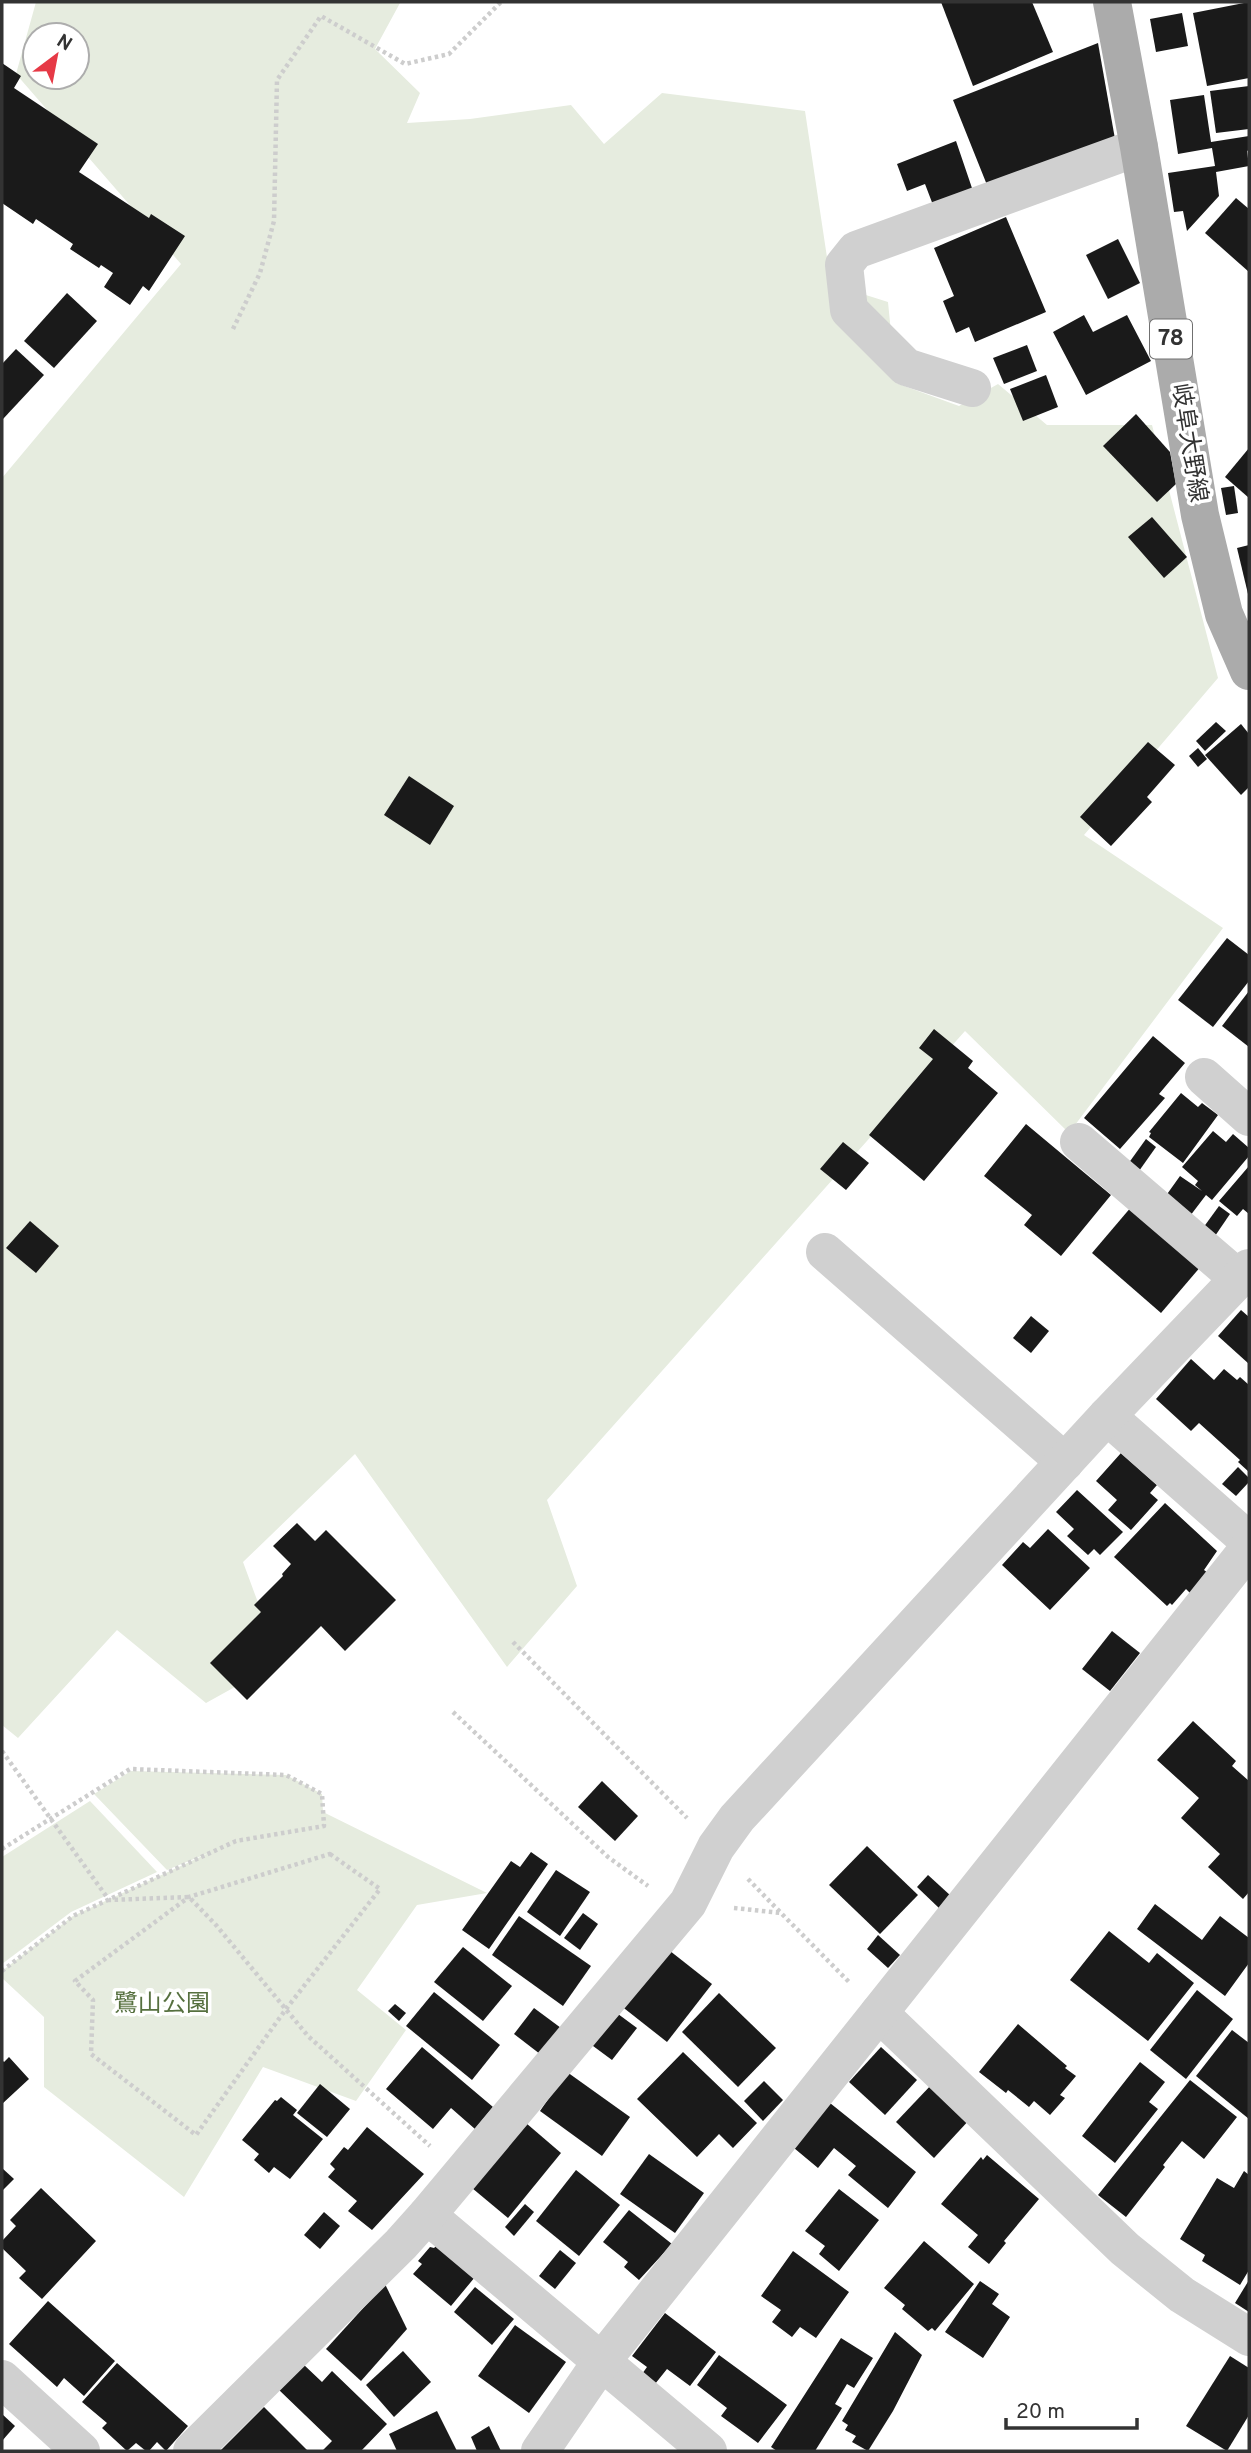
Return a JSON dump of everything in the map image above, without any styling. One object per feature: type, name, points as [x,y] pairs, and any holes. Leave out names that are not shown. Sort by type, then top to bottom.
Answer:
[{"type":"main road","name":"岐阜大野線","points":[[1112,2],[1200,515],[1224,614],[1249,671]]},
{"type":"street","points":[[972,388],[906,367],[849,310],[844,265],[856,250],[1139,147]]},
{"type":"street","points":[[1204,1077],[1249,1117]]},
{"type":"street","points":[[192,2451],[427,2215],[688,1903],[716,1847],[737,1818],[1107,1416],[1244,1274],[1079,1142]]},
{"type":"street","points":[[825,1252],[1065,1462]]},
{"type":"street","points":[[1107,1416],[1249,1541]]},
{"type":"street","points":[[540,2451],[601,2362],[1249,1548]]},
{"type":"street","points":[[879,2013],[1125,2249],[1182,2295],[1249,2337]]},
{"type":"street","points":[[427,2215],[708,2451]]},
{"type":"street","points":[[2,2379],[81,2451]]},
{"type":"path","points":[[233,329],[260,273],[274,221],[278,80],[321,16],[405,64],[449,54],[501,2]]},
{"type":"path","points":[[513,1642],[781,1913]]},
{"type":"path","points":[[2,1751],[109,1900]]},
{"type":"path","points":[[2,1849],[130,1769],[286,1775],[322,1794],[324,1826],[236,1841],[73,1916],[2,1971]]},
{"type":"path","points":[[109,1900],[190,1897],[330,1854],[380,1889],[286,2009],[196,2135],[91,2054],[93,2000],[75,1981],[190,1897]]},
{"type":"path","points":[[190,1897],[308,2036],[461,2174]]},
{"type":"green space","points":[[36,2],[398,2],[400,3],[375,49],[420,93],[407,123],[470,119],[571,105],[604,144],[662,93],[805,111],[831,284],[888,302],[896,383],[959,406],[998,384],[1047,425],[1152,425],[1218,678],[1084,835],[1223,928],[1069,1133],[965,1031],[547,1500],[577,1586],[507,1667],[355,1454],[243,1562],[280,1662],[206,1703],[117,1630],[18,1738],[2,1725],[2,478],[181,264],[31,91],[91,91],[91,21],[31,21]]},
{"type":"green space","points":[[21,56],[21,80],[16,74]]},
{"type":"green space","name":"鷺山公園","points":[[131,1771],[286,1775],[322,1794],[323,1812],[487,1893],[417,1905],[357,1990],[406,2030],[356,2101],[263,2067],[184,2197],[44,2087],[44,2017],[2,1978],[2,1971],[73,1916],[211,1852],[167,1870],[94,1794]]},
{"type":"green space","points":[[90,1801],[157,1872],[71,1912],[2,1964],[2,1857]]},
{"type":"building","points":[[941,2],[1032,2],[1053,52],[973,86]]},
{"type":"building","points":[[1249,2],[1249,78],[1207,86],[1193,13]]},
{"type":"building","points":[[1182,13],[1188,46],[1156,52],[1150,19]]},
{"type":"building","points":[[1098,43],[1115,139],[987,185],[953,100]]},
{"type":"building","points":[[2,63],[21,76],[14,88],[98,144],[79,172],[149,218],[151,214],[185,236],[149,291],[143,286],[130,305],[104,287],[113,273],[101,265],[99,268],[70,249],[73,244],[36,219],[33,224],[2,203]]},
{"type":"building","points":[[1249,86],[1249,129],[1216,133],[1210,91]]},
{"type":"building","points":[[1204,95],[1211,142],[1249,136],[1249,166],[1216,172],[1219,196],[1187,231],[1183,211],[1174,212],[1168,173],[1215,166],[1212,148],[1178,154],[1170,100]]},
{"type":"building","points":[[956,141],[973,191],[933,205],[925,184],[907,191],[897,164]]},
{"type":"building","points":[[1236,198],[1249,209],[1249,272],[1205,233]]},
{"type":"building","points":[[1006,217],[1046,312],[975,342],[969,327],[956,333],[943,301],[954,296],[934,248]]},
{"type":"building","points":[[1118,239],[1140,283],[1108,299],[1086,255]]},
{"type":"building","points":[[67,293],[97,321],[54,368],[24,341]]},
{"type":"building","points":[[1084,315],[1093,332],[1127,315],[1151,361],[1086,395],[1053,332]]},
{"type":"building","points":[[1027,345],[1037,371],[1004,384],[993,358]]},
{"type":"building","points":[[16,349],[44,375],[3,419],[2,364]]},
{"type":"building","points":[[1046,375],[1058,407],[1023,421],[1010,389]]},
{"type":"building","points":[[1136,414],[1170,452],[1176,484],[1157,502],[1103,446]]},
{"type":"building","points":[[1249,448],[1249,498],[1225,477]]},
{"type":"building","points":[[1234,486],[1238,513],[1226,515],[1221,488]]},
{"type":"building","points":[[1152,517],[1187,557],[1164,578],[1128,537]]},
{"type":"building","points":[[1249,545],[1249,593],[1248,594],[1237,548]]},
{"type":"building","points":[[1216,722],[1226,731],[1205,751],[1196,741]]},
{"type":"building","points":[[1241,724],[1249,734],[1249,787],[1241,795],[1205,755]]},
{"type":"building","points":[[1148,742],[1175,765],[1147,797],[1152,802],[1111,846],[1080,817]]},
{"type":"building","points":[[1198,748],[1207,759],[1198,767],[1189,756]]},
{"type":"building","points":[[409,776],[454,806],[430,845],[384,815]]},
{"type":"building","points":[[1227,938],[1249,955],[1249,981],[1213,1027],[1178,1000]]},
{"type":"building","points":[[1249,991],[1249,1047],[1222,1026]]},
{"type":"building","points":[[934,1029],[973,1061],[968,1068],[998,1093],[924,1181],[869,1135],[933,1059],[919,1048]]},
{"type":"building","points":[[1153,1036],[1185,1063],[1159,1094],[1165,1098],[1120,1149],[1084,1118]]},
{"type":"building","points":[[1181,1093],[1198,1107],[1202,1103],[1218,1115],[1183,1163],[1149,1137],[1149,1132]]},
{"type":"building","points":[[1026,1124],[1111,1195],[1061,1256],[1024,1225],[1032,1215],[984,1176]]},
{"type":"building","points":[[1213,1131],[1226,1142],[1233,1134],[1249,1148],[1249,1156],[1212,1200],[1206,1195],[1190,1216],[1165,1197],[1180,1176],[1202,1191],[1195,1185],[1198,1181],[1182,1167]]},
{"type":"building","points":[[1146,1139],[1156,1147],[1139,1171],[1128,1164]]},
{"type":"building","points":[[843,1142],[869,1163],[846,1190],[820,1169]]},
{"type":"building","points":[[1249,1166],[1249,1214],[1243,1209],[1237,1216],[1219,1201]]},
{"type":"building","points":[[1132,1206],[1202,1265],[1161,1313],[1092,1253]]},
{"type":"building","points":[[1219,1206],[1230,1214],[1215,1236],[1203,1228]]},
{"type":"building","points":[[30,1221],[59,1246],[36,1273],[6,1248]]},
{"type":"building","points":[[1241,1310],[1249,1317],[1249,1364],[1218,1336]]},
{"type":"building","points":[[1031,1316],[1049,1331],[1031,1353],[1013,1338]]},
{"type":"building","points":[[1191,1359],[1214,1380],[1224,1369],[1237,1380],[1240,1377],[1249,1385],[1249,1472],[1238,1462],[1240,1460],[1199,1423],[1191,1431],[1156,1399]]},
{"type":"building","points":[[1121,1453],[1157,1485],[1150,1493],[1158,1500],[1131,1530],[1108,1510],[1117,1500],[1096,1481]]},
{"type":"building","points":[[1238,1467],[1249,1478],[1249,1482],[1236,1496],[1222,1484]]},
{"type":"building","points":[[1077,1490],[1123,1532],[1100,1555],[1094,1549],[1088,1555],[1067,1536],[1074,1529],[1056,1512]]},
{"type":"building","points":[[1165,1503],[1217,1551],[1204,1570],[1208,1573],[1190,1593],[1186,1589],[1172,1605],[1170,1603],[1167,1606],[1114,1557]]},
{"type":"building","points":[[297,1523],[315,1541],[326,1530],[396,1600],[345,1651],[321,1626],[247,1700],[210,1663],[261,1612],[254,1605],[283,1576],[291,1564],[273,1546]]},
{"type":"building","points":[[1048,1529],[1090,1568],[1050,1610],[1002,1565],[1023,1542],[1030,1548]]},
{"type":"building","points":[[1112,1631],[1140,1653],[1110,1691],[1082,1669]]},
{"type":"building","points":[[1193,1721],[1236,1761],[1232,1766],[1249,1781],[1249,1892],[1243,1899],[1208,1867],[1220,1854],[1181,1818],[1199,1798],[1157,1760]]},
{"type":"building","points":[[602,1781],[638,1816],[615,1841],[578,1807]]},
{"type":"building","points":[[867,1846],[918,1895],[880,1934],[829,1885]]},
{"type":"building","points":[[531,1852],[548,1864],[489,1949],[462,1930],[511,1861],[520,1867]]},
{"type":"building","points":[[556,1870],[590,1892],[560,1936],[527,1912]]},
{"type":"building","points":[[928,1875],[951,1896],[940,1909],[917,1887]]},
{"type":"building","points":[[1155,1904],[1202,1940],[1220,1916],[1249,1938],[1249,1963],[1225,1996],[1137,1929]]},
{"type":"building","points":[[583,1913],[598,1924],[580,1950],[564,1938]]},
{"type":"building","points":[[519,1916],[591,1966],[563,2006],[492,1955]]},
{"type":"building","points":[[1109,1931],[1149,1963],[1157,1953],[1194,1983],[1148,2041],[1070,1980]]},
{"type":"building","points":[[878,1935],[900,1955],[888,1968],[867,1949]]},
{"type":"building","points":[[463,1947],[512,1986],[483,2021],[434,1982]]},
{"type":"building","points":[[665,1947],[712,1984],[667,2042],[620,2005]]},
{"type":"building","points":[[1197,1990],[1233,2019],[1186,2079],[1150,2050]]},
{"type":"building","points":[[434,1992],[500,2045],[472,2080],[406,2026]]},
{"type":"building","points":[[719,1993],[776,2048],[738,2087],[682,2032]]},
{"type":"building","points":[[395,2004],[406,2013],[399,2021],[388,2011]]},
{"type":"building","points":[[534,2008],[561,2028],[540,2054],[514,2034]]},
{"type":"building","points":[[614,2011],[637,2028],[612,2060],[589,2043]]},
{"type":"building","points":[[1018,2024],[1076,2076],[1060,2095],[1065,2098],[1050,2115],[1034,2101],[1029,2107],[979,2072]]},
{"type":"building","points":[[1232,2030],[1249,2043],[1249,2119],[1196,2076]]},
{"type":"building","points":[[422,2047],[493,2107],[475,2129],[451,2108],[433,2129],[386,2089]]},
{"type":"building","points":[[881,2047],[917,2080],[885,2115],[849,2082]]},
{"type":"building","points":[[683,2052],[757,2123],[733,2148],[719,2134],[697,2157],[637,2099]]},
{"type":"building","points":[[9,2057],[29,2079],[2,2104],[2,2060],[4,2062]]},
{"type":"building","points":[[1140,2062],[1165,2082],[1149,2102],[1158,2109],[1115,2163],[1082,2136]]},
{"type":"building","points":[[567,2072],[630,2117],[602,2156],[540,2111]]},
{"type":"building","points":[[1190,2080],[1237,2117],[1204,2159],[1182,2141],[1126,2217],[1098,2195]]},
{"type":"building","points":[[764,2081],[783,2100],[763,2121],[744,2101]]},
{"type":"building","points":[[933,2083],[971,2118],[934,2158],[896,2122]]},
{"type":"building","points":[[320,2084],[350,2109],[327,2137],[297,2113]]},
{"type":"building","points":[[281,2097],[297,2110],[293,2115],[323,2139],[290,2179],[274,2167],[269,2173],[254,2160],[259,2154],[242,2140],[275,2100]]},
{"type":"building","points":[[830,2103],[916,2172],[888,2208],[848,2175],[856,2166],[834,2148],[818,2168],[794,2148]]},
{"type":"building","points":[[526,2123],[561,2153],[508,2218],[472,2188]]},
{"type":"building","points":[[367,2127],[424,2174],[372,2230],[348,2211],[357,2201],[328,2177],[335,2169],[330,2164],[344,2147],[348,2150]]},
{"type":"building","points":[[649,2154],[704,2193],[675,2233],[620,2194]]},
{"type":"building","points":[[987,2155],[1039,2199],[1004,2241],[1006,2243],[989,2264],[968,2247],[978,2235],[941,2204],[981,2157],[983,2160]]},
{"type":"building","points":[[2,2168],[14,2179],[2,2191]]},
{"type":"building","points":[[576,2170],[620,2205],[579,2256],[536,2221]]},
{"type":"building","points":[[1244,2171],[1249,2175],[1249,2270],[1240,2285],[1202,2261],[1205,2255],[1180,2239],[1217,2178],[1234,2188]]},
{"type":"building","points":[[41,2188],[96,2241],[42,2299],[19,2278],[26,2271],[2,2248],[2,2241],[16,2226],[10,2220]]},
{"type":"building","points":[[839,2189],[879,2220],[839,2271],[819,2254],[825,2246],[805,2231]]},
{"type":"building","points":[[525,2204],[534,2212],[514,2236],[505,2227]]},
{"type":"building","points":[[629,2210],[672,2244],[639,2280],[624,2267],[628,2262],[603,2242]]},
{"type":"building","points":[[324,2212],[340,2226],[320,2249],[304,2235]]},
{"type":"building","points":[[924,2241],[974,2284],[935,2331],[932,2328],[928,2331],[902,2309],[905,2305],[884,2288]]},
{"type":"building","points":[[437,2245],[475,2277],[451,2306],[413,2274],[422,2264],[418,2261],[430,2247]]},
{"type":"building","points":[[560,2250],[576,2263],[555,2289],[539,2276]]},
{"type":"building","points":[[793,2251],[849,2292],[816,2338],[800,2327],[792,2337],[772,2322],[781,2310],[761,2296]]},
{"type":"building","points":[[1249,2280],[1249,2312],[1235,2303]]},
{"type":"building","points":[[980,2281],[999,2294],[992,2304],[1010,2317],[983,2358],[945,2332]]},
{"type":"building","points":[[385,2284],[407,2329],[361,2381],[326,2349]]},
{"type":"building","points":[[475,2287],[514,2319],[492,2345],[454,2312]]},
{"type":"building","points":[[48,2301],[115,2361],[84,2396],[64,2378],[57,2387],[9,2344]]},
{"type":"building","points":[[665,2313],[716,2352],[690,2386],[667,2369],[655,2384],[642,2374],[647,2367],[632,2356]]},
{"type":"building","points":[[515,2325],[566,2362],[529,2413],[478,2376]]},
{"type":"building","points":[[895,2332],[922,2355],[893,2411],[868,2451],[852,2442],[856,2436],[845,2430],[848,2425],[842,2421]]},
{"type":"building","points":[[841,2338],[873,2358],[854,2388],[847,2384],[835,2404],[842,2408],[815,2451],[777,2451],[771,2447]]},
{"type":"building","points":[[403,2351],[431,2382],[394,2417],[366,2385]]},
{"type":"building","points":[[719,2355],[787,2405],[758,2443],[721,2416],[727,2408],[697,2385]]},
{"type":"building","points":[[1230,2356],[1249,2368],[1249,2415],[1227,2451],[1186,2426]]},
{"type":"building","points":[[117,2363],[188,2426],[166,2451],[157,2442],[149,2451],[136,2443],[127,2451],[102,2428],[107,2423],[82,2402]]},
{"type":"building","points":[[303,2364],[322,2382],[332,2371],[387,2424],[361,2451],[322,2451],[332,2441],[278,2389]]},
{"type":"building","points":[[264,2407],[308,2451],[220,2451]]},
{"type":"building","points":[[437,2411],[457,2451],[397,2451],[389,2434]]},
{"type":"building","points":[[2,2414],[15,2426],[2,2441]]},
{"type":"building","points":[[489,2426],[501,2451],[477,2451],[471,2437]]}]
